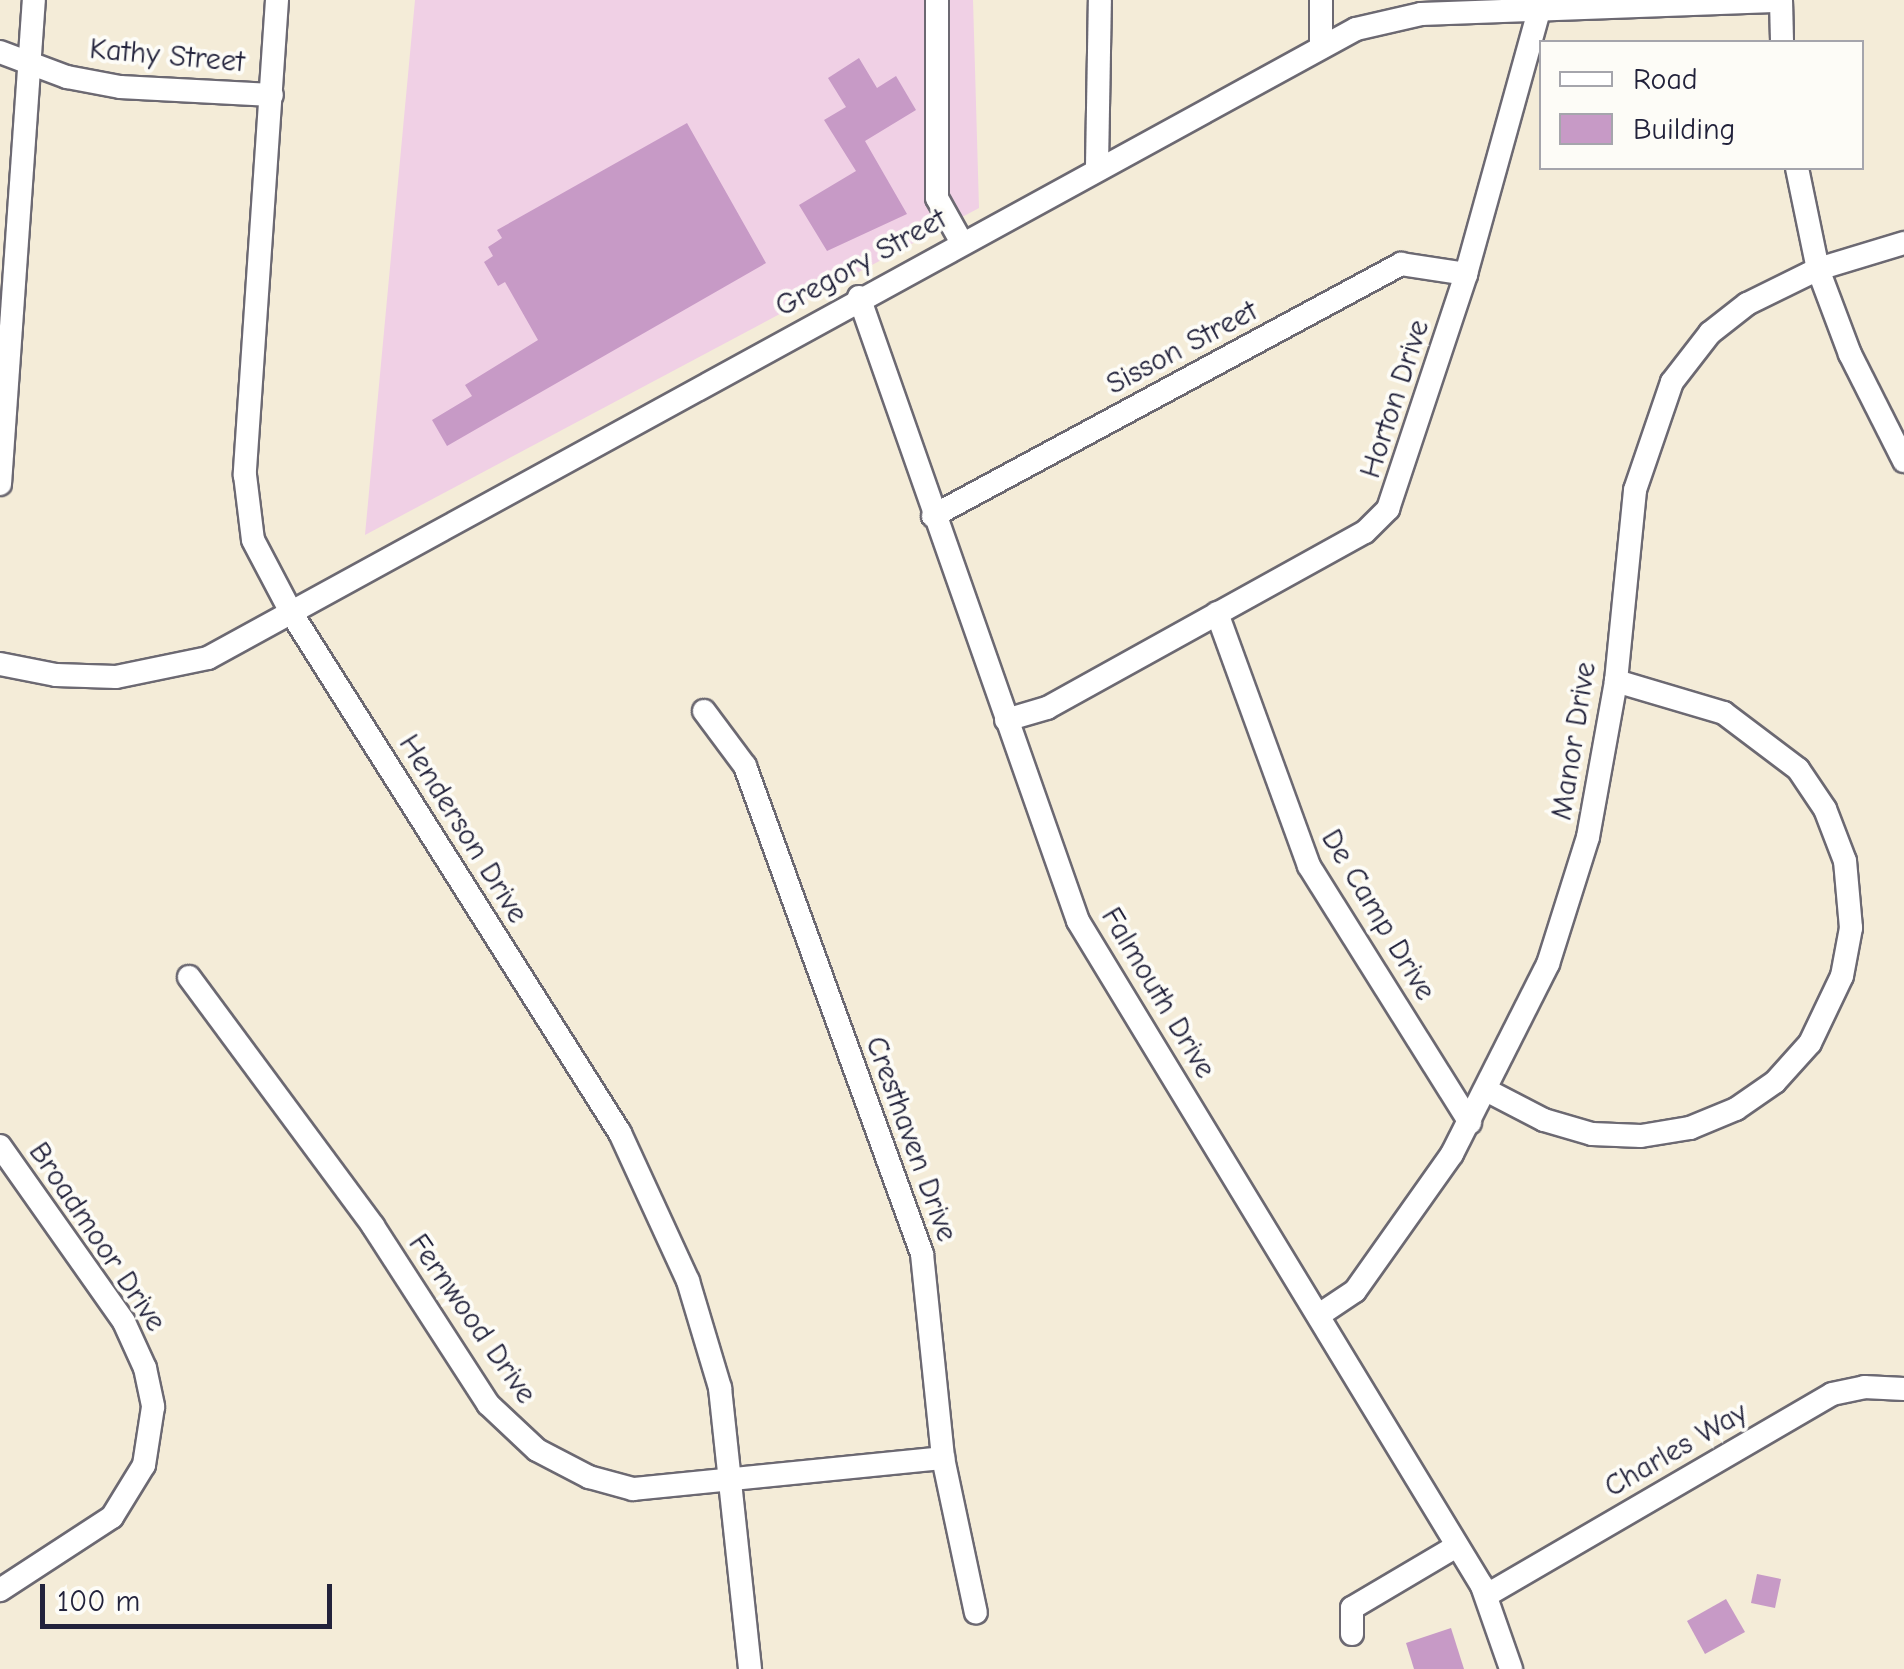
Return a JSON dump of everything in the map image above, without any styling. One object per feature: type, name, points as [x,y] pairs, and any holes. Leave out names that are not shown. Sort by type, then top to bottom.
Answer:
[{"type":"street","points":[[0,484],[34,0]]},
{"type":"street","name":"Henderson Drive","points":[[278,0],[245,476],[252,540],[292,614],[620,1133],[709,1337],[750,1669]]},
{"type":"street","points":[[937,0],[937,198],[962,243]]},
{"type":"street","points":[[1097,166],[1100,0]]},
{"type":"street","points":[[1320,46],[1321,0]]},
{"type":"street","points":[[1781,0],[1782,40]]},
{"type":"street","name":"Gregory Street","points":[[0,664],[56,676],[147,673],[208,658],[1320,46],[1399,17],[1542,4],[1781,0]]},
{"type":"street","name":"Horton Drive","points":[[1006,720],[1047,708],[1365,532],[1388,510],[1466,274],[1542,4]]},
{"type":"street","name":"Kathy Street","points":[[0,52],[30,64],[120,87],[272,95]]},
{"type":"street","points":[[1797,170],[1818,269],[1850,354],[1904,461]]},
{"type":"street","name":"Manor Drive","points":[[1320,1316],[1355,1291],[1470,1123],[1548,964],[1574,889],[1616,681],[1632,508],[1672,382],[1710,333],[1746,304],[1818,269],[1904,243]]},
{"type":"street","name":"Sisson Street","points":[[933,516],[1401,264],[1466,274]]},
{"type":"street","name":"Falmouth Drive","points":[[859,298],[1078,922],[1487,1595],[1511,1669]]},
{"type":"street","name":"De Camp Drive","points":[[1217,613],[1309,866],[1470,1123]]},
{"type":"street","points":[[1488,1090],[1544,1120],[1592,1134],[1641,1136],[1690,1128],[1736,1109],[1775,1082],[1810,1043],[1842,976],[1851,928],[1848,879],[1836,832],[1812,789],[1780,752],[1741,722],[1616,681]]},
{"type":"street","name":"Cresthaven Drive","points":[[704,711],[745,766],[922,1254],[943,1458],[976,1613]]},
{"type":"street","name":"Fernwood Drive","points":[[189,978],[373,1226],[505,1423],[545,1455],[611,1484],[634,1489],[943,1458]]},
{"type":"street","name":"Broadmoor Drive","points":[[0,1146],[124,1322],[145,1368],[153,1406],[144,1466],[112,1517],[0,1590]]},
{"type":"street","name":"Charles Way","points":[[1487,1595],[1832,1394],[1864,1386],[1904,1389]]},
{"type":"street","points":[[1352,1634],[1352,1608],[1457,1546]]},
{"type":"shaded area","points":[[415,0],[973,0],[979,208],[365,535]]},
{"type":"building","points":[[859,58],[877,88],[896,76],[916,110],[865,141],[907,214],[827,251],[799,205],[856,171],[824,120],[846,107],[828,78]]},
{"type":"building","points":[[687,123],[766,263],[447,446],[432,420],[472,396],[465,385],[538,340],[505,282],[498,286],[484,262],[493,256],[488,247],[502,238],[497,230]]},
{"type":"building","points":[[1757,1574],[1781,1579],[1775,1608],[1751,1603]]},
{"type":"building","points":[[1726,1599],[1745,1632],[1705,1654],[1687,1621]]},
{"type":"building","points":[[1451,1628],[1464,1669],[1414,1669],[1406,1643]]}]
